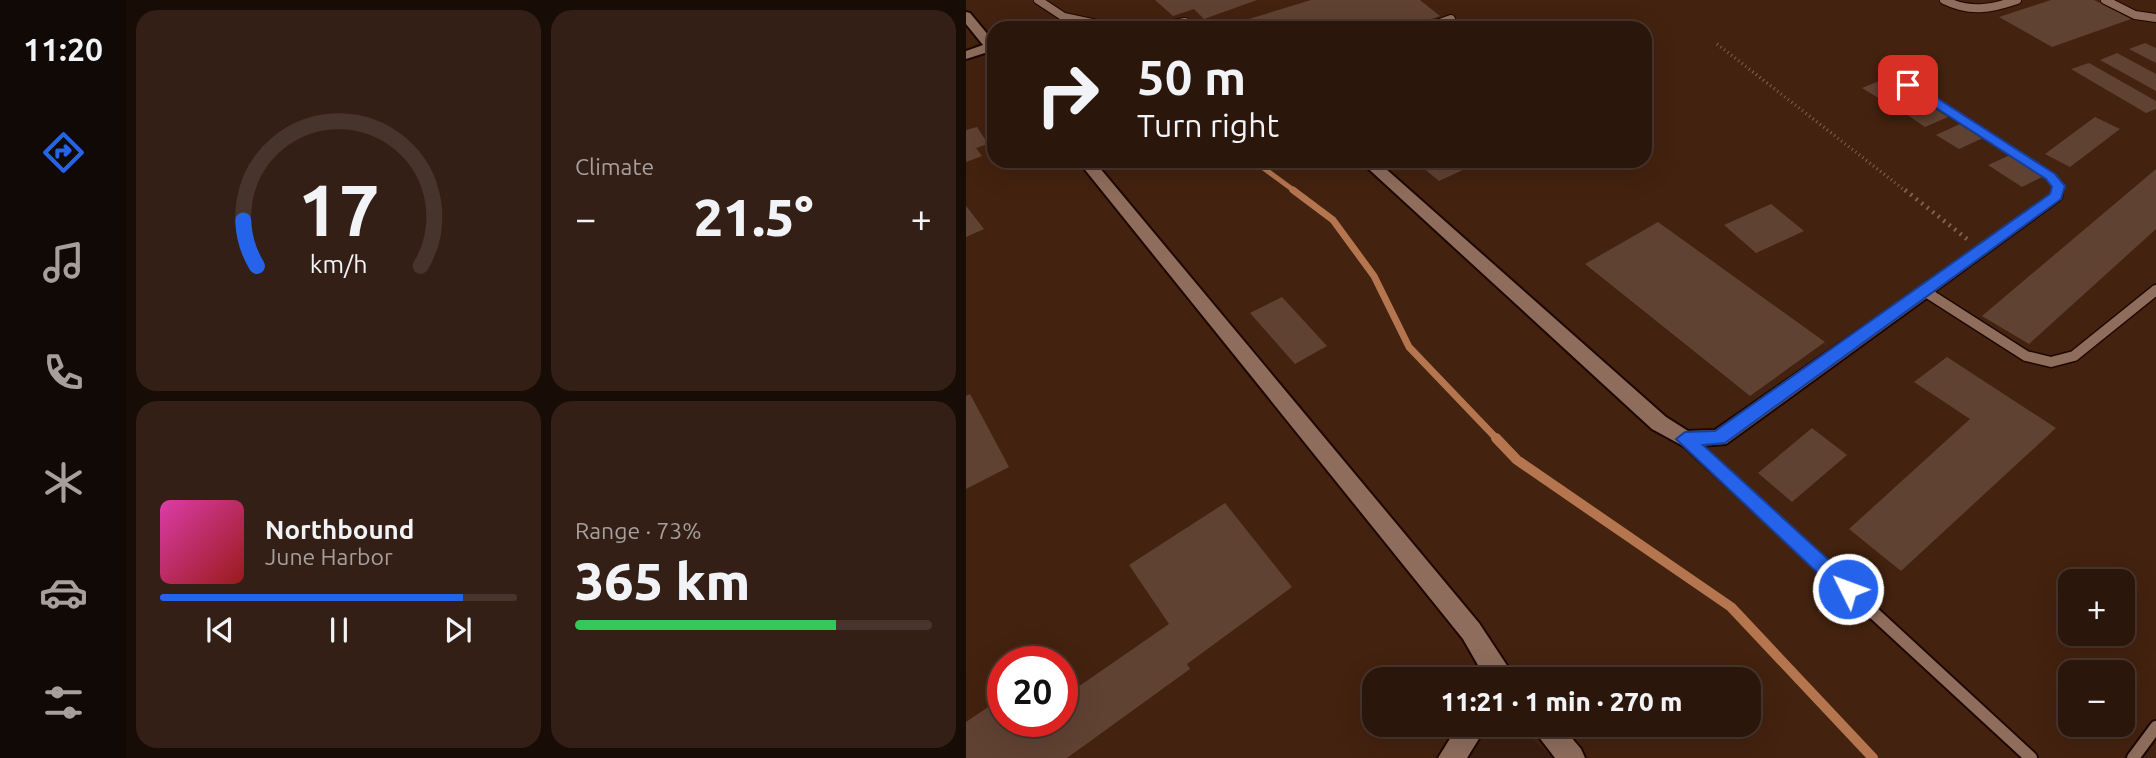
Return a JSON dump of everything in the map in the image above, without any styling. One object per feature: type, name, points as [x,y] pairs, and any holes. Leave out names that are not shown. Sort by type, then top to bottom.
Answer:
[{"type":"street","points":[[966,16],[987,43]]},
{"type":"street","points":[[966,55],[987,50]]},
{"type":"street","points":[[1092,168],[1471,631],[1493,667]]},
{"type":"street","points":[[1376,168],[1659,423],[1685,439],[1719,438],[1926,292]]},
{"type":"street","points":[[1451,758],[1466,737]]},
{"type":"street","points":[[1553,737],[1572,758]]},
{"type":"lane","points":[[1038,0],[1054,15],[1076,21]]},
{"type":"lane","points":[[1944,0],[1974,12],[2017,0]]},
{"type":"lane","points":[[2105,0],[2135,15],[2156,18]]},
{"type":"lane","points":[[1445,21],[1451,19]]},
{"type":"lane","points":[[1908,85],[2051,177],[2058,186],[2057,196],[1926,292],[2026,356],[2051,362],[2074,356],[2156,290]]},
{"type":"lane","points":[[1685,439],[2031,758]]},
{"type":"lane","points":[[2133,758],[2156,727]]},
{"type":"path","points":[[1717,44],[1981,251]]},
{"type":"shaded area","points":[[966,0],[2156,0],[2156,758],[1553,758],[1530,737],[1761,737],[1761,667],[1362,667],[1362,737],[1471,737],[1446,758],[966,758]]},
{"type":"building","points":[[1155,0],[1257,0],[1204,19],[1194,9],[1173,16]]},
{"type":"building","points":[[1311,0],[1420,0],[1440,16],[1425,21],[1243,21]]},
{"type":"building","points":[[2051,0],[2094,0],[2131,19],[2052,47],[1999,17]]},
{"type":"building","points":[[2145,43],[2156,48],[2156,63],[2129,49]]},
{"type":"building","points":[[2117,53],[2156,74],[2156,91],[2100,60]]},
{"type":"building","points":[[2089,63],[2156,101],[2156,109],[2146,113],[2071,69]]},
{"type":"building","points":[[1884,79],[1906,93],[1885,102],[1862,88]]},
{"type":"building","points":[[1926,103],[1948,117],[1925,127],[1903,112]]},
{"type":"building","points":[[2095,117],[2120,129],[2070,167],[2045,154]]},
{"type":"building","points":[[1960,124],[1983,138],[1959,149],[1936,135]]},
{"type":"building","points":[[977,127],[987,144],[976,148],[982,156],[966,162],[966,130]]},
{"type":"building","points":[[2010,155],[2044,176],[2022,187],[1988,165]]},
{"type":"building","points":[[1423,168],[1467,168],[1439,181]]},
{"type":"building","points":[[2156,169],[2156,229],[2029,344],[1982,316]]},
{"type":"building","points":[[1771,204],[1804,231],[1756,253],[1724,225]]},
{"type":"building","points":[[966,206],[984,229],[966,237]]},
{"type":"building","points":[[1658,222],[1825,342],[1750,396],[1585,264]]},
{"type":"building","points":[[1282,297],[1327,346],[1295,364],[1250,313]]},
{"type":"building","points":[[1947,357],[2056,428],[1901,571],[1849,529],[1970,419],[1914,382]]},
{"type":"building","points":[[970,394],[1009,467],[966,489],[966,396]]},
{"type":"building","points":[[1812,428],[1847,455],[1792,502],[1758,473]]},
{"type":"building","points":[[1225,503],[1292,587],[1187,664],[1190,669],[1067,758],[966,758],[966,722],[987,708],[987,737],[1078,737],[1078,687],[1169,624],[1129,565]]},
{"type":"waterway","points":[[1263,168],[1296,192]]},
{"type":"waterway","points":[[1293,190],[1333,220],[1374,276],[1409,347],[1497,439]]},
{"type":"waterway","points":[[1496,438],[1517,460],[1731,607],[1873,758]]},
{"type":"route","points":[[1848,589],[1685,439],[1719,438],[2057,196],[2058,186],[2051,177],[1908,85]]}]
